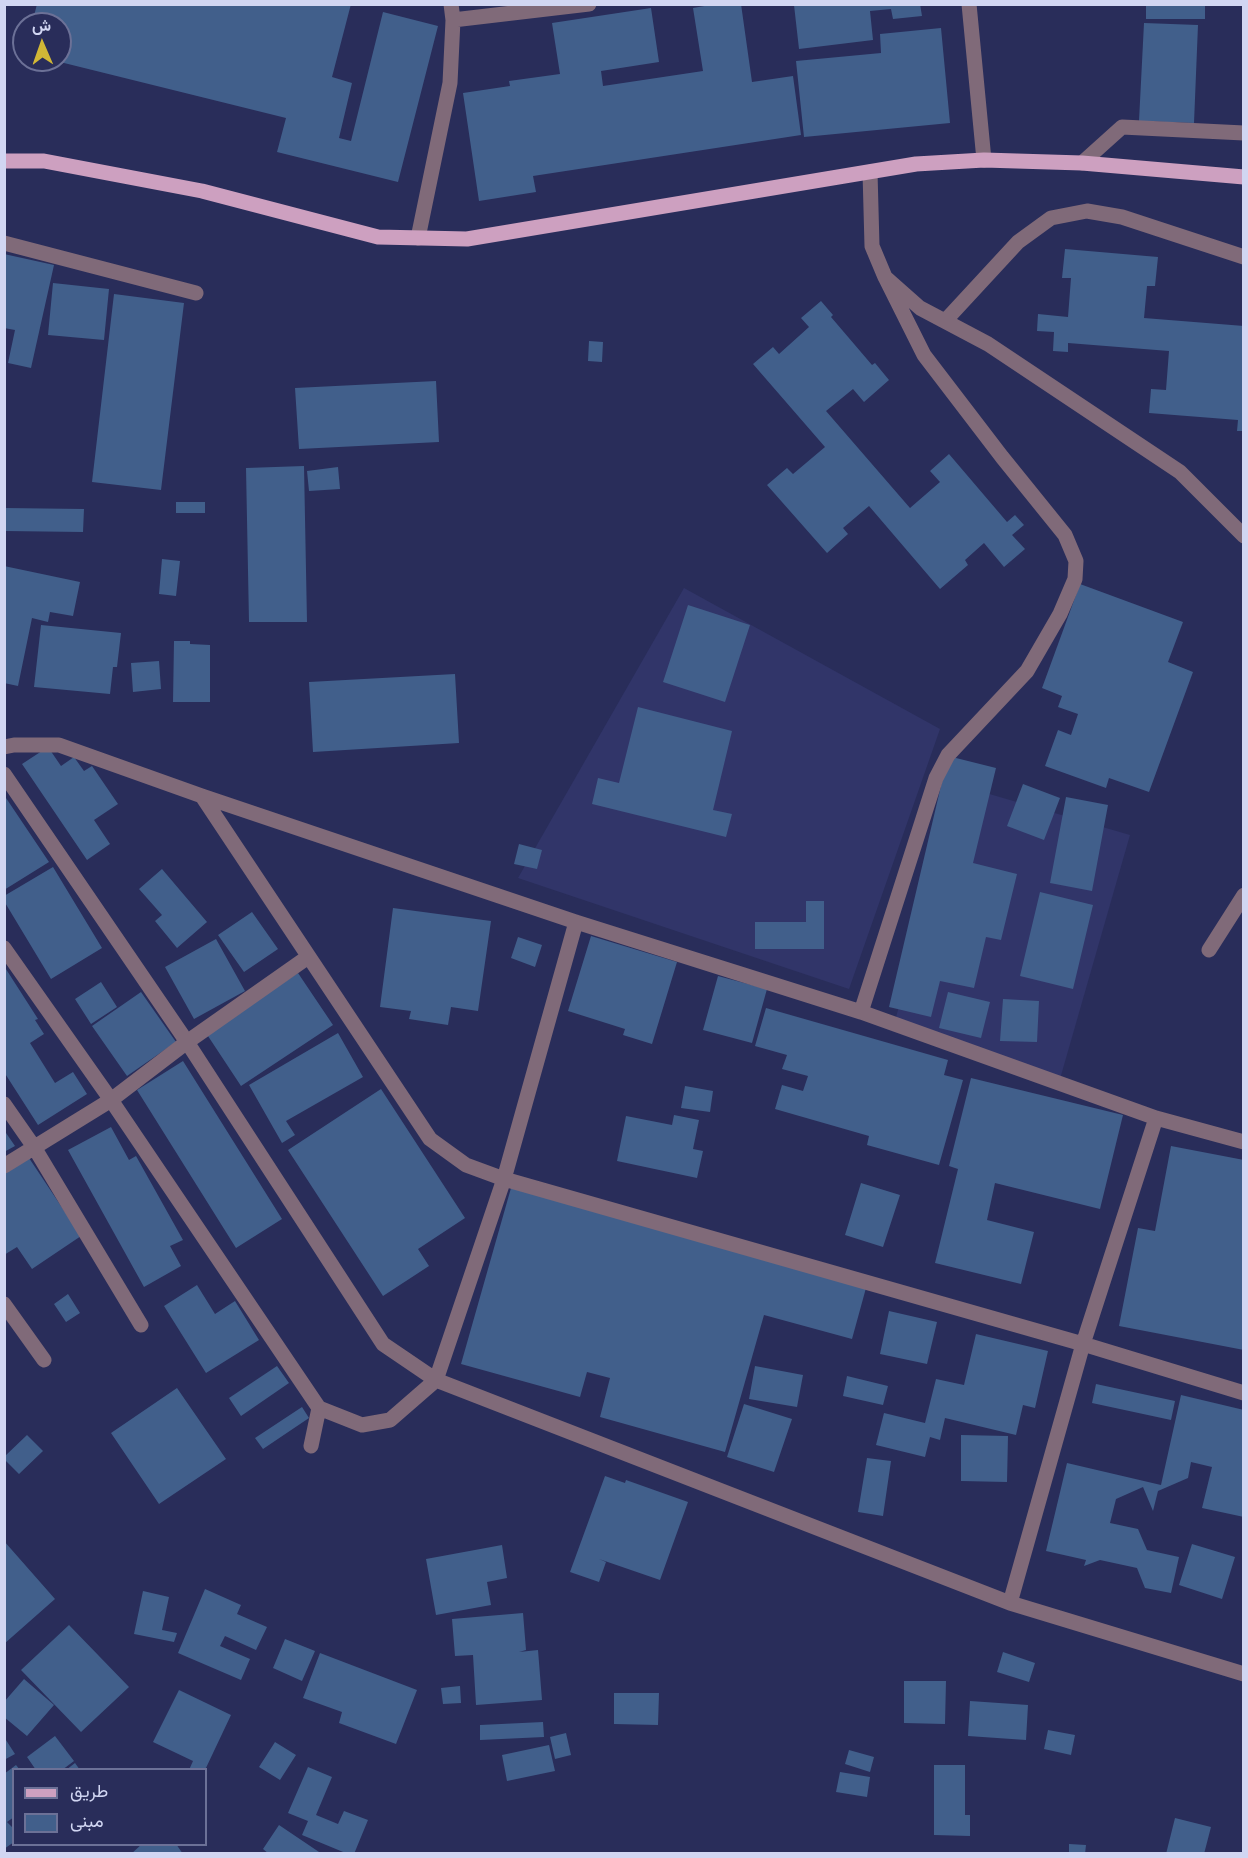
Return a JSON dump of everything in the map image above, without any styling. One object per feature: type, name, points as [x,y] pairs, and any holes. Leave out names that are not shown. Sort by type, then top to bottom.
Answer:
[{"type":"main road","points":[[4,161],[44,161],[202,191],[378,237],[467,239],[916,164],[984,160],[1082,163],[1244,177]]},
{"type":"street","points":[[418,238],[450,83],[453,20],[451,4]]},
{"type":"street","points":[[453,20],[589,4]]},
{"type":"street","points":[[969,4],[984,160]]},
{"type":"street","points":[[1082,163],[1122,127],[1244,134]]},
{"type":"street","points":[[861,1012],[936,778],[948,755],[1027,671],[1060,615],[1075,579],[1076,561],[1065,535],[924,355],[872,246],[870,172]]},
{"type":"street","points":[[945,321],[1018,242],[1051,218],[1087,211],[1122,217],[1244,257]]},
{"type":"street","points":[[4,243],[196,293]]},
{"type":"street","points":[[885,277],[920,308],[988,344],[1180,472],[1244,536]]},
{"type":"street","points":[[4,747],[58,745],[576,922],[861,1012],[1156,1118],[1244,1142]]},
{"type":"street","points":[[4,774],[187,1042],[383,1344],[436,1380],[1011,1603],[1244,1674]]},
{"type":"street","points":[[202,796],[430,1139],[466,1165],[504,1179],[1083,1344],[1244,1393]]},
{"type":"street","points":[[1209,950],[1244,895]]},
{"type":"street","points":[[4,948],[111,1100],[320,1408],[362,1425],[390,1420],[436,1380],[504,1179],[576,922]]},
{"type":"street","points":[[4,1166],[111,1100],[187,1042],[308,957]]},
{"type":"street","points":[[4,1104],[34,1147],[141,1324]]},
{"type":"street","points":[[1011,1603],[1083,1344],[1156,1118]]},
{"type":"street","points":[[4,1304],[44,1360]]},
{"type":"street","points":[[312,1446],[320,1408]]},
{"type":"shaded area","points":[[684,588],[940,729],[849,989],[518,878]]},
{"type":"shaded area","points":[[962,786],[1130,835],[1060,1079],[892,1031]]},
{"type":"building","points":[[37,4],[351,4],[332,77],[352,83],[339,138],[351,141],[383,12],[438,26],[398,182],[277,152],[286,118],[72,65],[72,12],[35,12]]},
{"type":"building","points":[[716,4],[741,4],[752,82],[793,76],[801,135],[533,176],[536,192],[479,201],[463,93],[510,86],[509,81],[560,74],[552,23],[651,8],[659,62],[601,71],[603,86],[703,71],[693,8]]},
{"type":"building","points":[[920,4],[922,16],[893,19],[891,9],[870,11],[873,40],[799,49],[794,5]]},
{"type":"building","points":[[1146,4],[1205,4],[1205,19],[1146,19]]},
{"type":"building","points":[[1144,23],[1198,25],[1194,123],[1139,121]]},
{"type":"building","points":[[941,28],[950,123],[804,137],[796,61],[881,53],[880,34]]},
{"type":"building","points":[[1065,249],[1158,257],[1155,286],[1147,286],[1144,318],[1244,326],[1242,389],[1244,389],[1244,431],[1237,431],[1238,420],[1149,413],[1151,389],[1166,390],[1169,351],[1068,343],[1068,352],[1053,351],[1054,332],[1037,331],[1038,314],[1068,317],[1071,278],[1062,278]]},
{"type":"building","points":[[4,254],[54,265],[31,368],[8,363],[15,330],[4,328]]},
{"type":"building","points":[[53,283],[109,289],[104,340],[48,335]]},
{"type":"building","points":[[114,294],[184,303],[161,490],[92,482]]},
{"type":"building","points":[[821,301],[833,315],[831,317],[872,365],[875,363],[889,380],[864,402],[853,389],[826,411],[910,508],[940,482],[930,471],[949,454],[1007,522],[1015,515],[1024,525],[1012,535],[1025,549],[1004,567],[984,543],[965,560],[968,565],[940,589],[869,506],[843,528],[848,534],[827,553],[767,485],[787,468],[793,474],[825,447],[753,364],[773,347],[779,354],[809,327],[801,318]]},
{"type":"building","points":[[589,341],[603,342],[602,362],[588,361]]},
{"type":"building","points":[[436,381],[439,442],[299,449],[295,388]]},
{"type":"building","points":[[304,466],[307,622],[249,622],[246,468]]},
{"type":"building","points":[[338,467],[340,489],[309,491],[307,471]]},
{"type":"building","points":[[176,502],[205,502],[205,513],[176,513]]},
{"type":"building","points":[[5,508],[84,509],[83,532],[5,531]]},
{"type":"building","points":[[162,559],[180,561],[176,596],[159,594]]},
{"type":"building","points":[[4,566],[80,582],[73,616],[50,612],[48,622],[32,618],[18,686],[4,683]]},
{"type":"building","points":[[1080,584],[1183,622],[1168,662],[1193,672],[1149,792],[1109,778],[1106,788],[1045,766],[1058,730],[1071,735],[1078,714],[1058,707],[1062,696],[1042,688]]},
{"type":"building","points":[[688,605],[750,625],[725,702],[663,682]]},
{"type":"building","points":[[41,625],[121,633],[117,667],[113,667],[110,694],[34,687]]},
{"type":"building","points":[[174,641],[210,645],[210,702],[173,702]]},
{"type":"building","points":[[159,661],[161,689],[133,692],[131,663]]},
{"type":"building","points":[[455,674],[459,743],[313,752],[309,682]]},
{"type":"building","points":[[638,707],[732,731],[713,810],[732,814],[726,837],[592,804],[598,778],[619,783]]},
{"type":"building","points":[[48,747],[61,766],[74,757],[84,771],[92,766],[118,804],[94,820],[110,844],[87,860],[22,764]]},
{"type":"building","points":[[948,756],[996,768],[973,863],[1017,874],[1001,940],[986,937],[974,988],[940,981],[931,1017],[889,1007]]},
{"type":"building","points":[[1023,784],[1060,798],[1044,840],[1007,826]]},
{"type":"building","points":[[4,795],[49,862],[4,890]]},
{"type":"building","points":[[1066,797],[1108,805],[1092,891],[1050,883]]},
{"type":"building","points":[[519,844],[542,850],[537,869],[514,864]]},
{"type":"building","points":[[53,867],[102,948],[51,979],[4,901],[4,896]]},
{"type":"building","points":[[162,869],[207,922],[177,948],[155,921],[162,915],[139,889]]},
{"type":"building","points":[[1040,892],[1093,905],[1073,989],[1020,976]]},
{"type":"building","points":[[806,901],[824,901],[824,949],[755,949],[755,922],[806,922]]},
{"type":"building","points":[[393,908],[491,921],[478,1011],[451,1007],[448,1025],[409,1019],[411,1011],[380,1007]]},
{"type":"building","points":[[252,912],[278,949],[244,972],[218,935]]},
{"type":"building","points":[[591,936],[677,962],[652,1044],[623,1035],[625,1029],[568,1011]]},
{"type":"building","points":[[518,937],[542,945],[535,967],[511,958]]},
{"type":"building","points":[[216,939],[245,991],[194,1019],[165,967]]},
{"type":"building","points":[[4,966],[38,1019],[35,1020],[44,1034],[30,1043],[55,1083],[73,1072],[87,1094],[38,1125],[4,1072]]},
{"type":"building","points":[[298,973],[333,1025],[241,1086],[206,1033]]},
{"type":"building","points":[[718,976],[767,989],[752,1043],[703,1030]]},
{"type":"building","points":[[101,982],[117,1007],[91,1024],[75,999]]},
{"type":"building","points":[[141,992],[176,1042],[127,1076],[92,1026]]},
{"type":"building","points":[[948,992],[990,1002],[981,1038],[939,1028]]},
{"type":"building","points":[[1003,999],[1039,1001],[1037,1042],[1000,1041]]},
{"type":"building","points":[[766,1008],[948,1060],[944,1075],[963,1080],[939,1165],[867,1145],[869,1136],[775,1109],[782,1085],[803,1091],[808,1076],[782,1069],[787,1055],[755,1046]]},
{"type":"building","points":[[338,1033],[363,1077],[286,1121],[295,1135],[282,1143],[249,1085]]},
{"type":"building","points":[[183,1061],[282,1219],[236,1248],[137,1090]]},
{"type":"building","points":[[971,1078],[1123,1115],[1100,1209],[995,1183],[987,1220],[1034,1232],[1021,1284],[935,1263],[958,1169],[949,1166]]},
{"type":"building","points":[[685,1086],[713,1091],[710,1112],[681,1108]]},
{"type":"building","points":[[381,1089],[465,1218],[418,1249],[429,1266],[383,1296],[288,1150]]},
{"type":"building","points":[[674,1115],[699,1120],[693,1149],[703,1151],[697,1178],[617,1161],[626,1116],[672,1125]]},
{"type":"building","points":[[111,1127],[129,1160],[136,1156],[183,1240],[170,1246],[181,1266],[144,1287],[68,1150]]},
{"type":"building","points":[[4,1130],[15,1146],[4,1152]]},
{"type":"building","points":[[1171,1146],[1244,1160],[1244,1350],[1119,1326],[1138,1228],[1155,1231]]},
{"type":"building","points":[[29,1158],[81,1236],[32,1269],[17,1247],[4,1255],[4,1174]]},
{"type":"building","points":[[861,1183],[900,1195],[883,1247],[845,1235]]},
{"type":"building","points":[[511,1188],[866,1288],[852,1339],[764,1315],[725,1452],[600,1417],[610,1378],[587,1372],[580,1397],[461,1364]]},
{"type":"building","points":[[197,1285],[215,1314],[235,1301],[259,1340],[206,1373],[164,1306]]},
{"type":"building","points":[[68,1294],[80,1313],[66,1322],[54,1304]]},
{"type":"building","points":[[889,1311],[937,1322],[927,1364],[880,1354]]},
{"type":"building","points":[[976,1334],[1048,1351],[1035,1408],[1023,1405],[1016,1435],[945,1418],[940,1440],[930,1437],[925,1457],[876,1445],[884,1413],[925,1423],[936,1379],[964,1385]]},
{"type":"building","points":[[277,1366],[289,1383],[241,1416],[229,1398]]},
{"type":"building","points":[[755,1366],[803,1375],[797,1407],[749,1399]]},
{"type":"building","points":[[847,1376],[888,1386],[883,1405],[843,1396]]},
{"type":"building","points":[[1096,1384],[1175,1401],[1171,1420],[1092,1403]]},
{"type":"building","points":[[177,1388],[226,1459],[159,1504],[111,1433]]},
{"type":"building","points":[[1181,1395],[1244,1410],[1244,1517],[1202,1508],[1212,1467],[1191,1462],[1188,1478],[1158,1491],[1153,1511],[1143,1487],[1116,1499],[1110,1523],[1138,1529],[1147,1550],[1179,1557],[1171,1593],[1145,1588],[1137,1568],[1100,1560],[1084,1566],[1086,1560],[1046,1551],[1067,1463],[1161,1485]]},
{"type":"building","points":[[744,1404],[792,1419],[774,1472],[727,1457]]},
{"type":"building","points":[[302,1407],[309,1418],[263,1449],[255,1438]]},
{"type":"building","points":[[27,1435],[43,1451],[19,1474],[4,1457]]},
{"type":"building","points":[[961,1435],[1008,1436],[1007,1482],[961,1481]]},
{"type":"building","points":[[867,1458],[891,1461],[883,1516],[858,1512]]},
{"type":"building","points":[[605,1476],[625,1483],[626,1480],[688,1502],[660,1580],[599,1559],[606,1562],[599,1582],[570,1572]]},
{"type":"building","points":[[4,1541],[55,1599],[4,1644]]},
{"type":"building","points":[[1192,1544],[1235,1557],[1222,1599],[1179,1585]]},
{"type":"building","points":[[502,1545],[507,1578],[487,1582],[491,1605],[436,1615],[426,1559]]},
{"type":"building","points":[[205,1589],[241,1605],[237,1614],[267,1627],[256,1650],[225,1636],[220,1646],[250,1659],[241,1680],[178,1653]]},
{"type":"building","points":[[143,1591],[169,1597],[162,1630],[177,1633],[174,1642],[134,1634]]},
{"type":"building","points":[[523,1613],[526,1650],[519,1652],[538,1650],[542,1700],[476,1705],[473,1655],[455,1656],[452,1619]]},
{"type":"building","points":[[69,1625],[129,1687],[81,1732],[21,1670]]},
{"type":"building","points":[[285,1639],[315,1651],[302,1681],[273,1668]]},
{"type":"building","points":[[1003,1652],[1035,1663],[1029,1682],[997,1672]]},
{"type":"building","points":[[320,1653],[417,1690],[396,1744],[339,1723],[342,1712],[303,1698]]},
{"type":"building","points":[[24,1679],[54,1705],[27,1736],[4,1717],[4,1702]]},
{"type":"building","points":[[904,1681],[946,1681],[945,1724],[904,1723]]},
{"type":"building","points":[[460,1686],[461,1703],[443,1704],[441,1688]]},
{"type":"building","points":[[179,1690],[231,1715],[206,1768],[190,1768],[193,1761],[153,1742]]},
{"type":"building","points":[[614,1693],[659,1693],[658,1725],[614,1724]]},
{"type":"building","points":[[970,1701],[1028,1705],[1026,1740],[968,1736]]},
{"type":"building","points":[[543,1722],[544,1737],[480,1740],[480,1725]]},
{"type":"building","points":[[1048,1730],[1075,1735],[1071,1755],[1044,1749]]},
{"type":"building","points":[[566,1733],[571,1755],[555,1759],[550,1737]]},
{"type":"building","points":[[55,1736],[74,1761],[65,1768],[35,1768],[27,1757]]},
{"type":"building","points":[[4,1737],[15,1754],[4,1760]]},
{"type":"building","points":[[275,1742],[296,1755],[280,1780],[259,1767]]},
{"type":"building","points":[[549,1745],[555,1771],[507,1781],[502,1755]]},
{"type":"building","points":[[849,1750],[874,1757],[870,1772],[845,1764]]},
{"type":"building","points":[[75,1763],[79,1768],[69,1768]]},
{"type":"building","points":[[934,1765],[965,1765],[965,1815],[970,1815],[970,1836],[934,1835]]},
{"type":"building","points":[[308,1767],[332,1777],[316,1815],[338,1824],[344,1811],[368,1820],[354,1854],[348,1854],[302,1835],[308,1821],[288,1813]]},
{"type":"building","points":[[12,1768],[12,1818],[7,1822],[12,1827],[12,1843],[4,1849],[4,1774]]},
{"type":"building","points":[[840,1772],[870,1777],[867,1797],[836,1792]]},
{"type":"building","points":[[1175,1818],[1211,1827],[1204,1854],[1166,1854]]},
{"type":"building","points":[[279,1825],[322,1854],[269,1854],[263,1849]]},
{"type":"building","points":[[1069,1844],[1086,1845],[1085,1854],[1069,1854]]},
{"type":"building","points":[[140,1846],[177,1846],[183,1854],[131,1854]]}]
